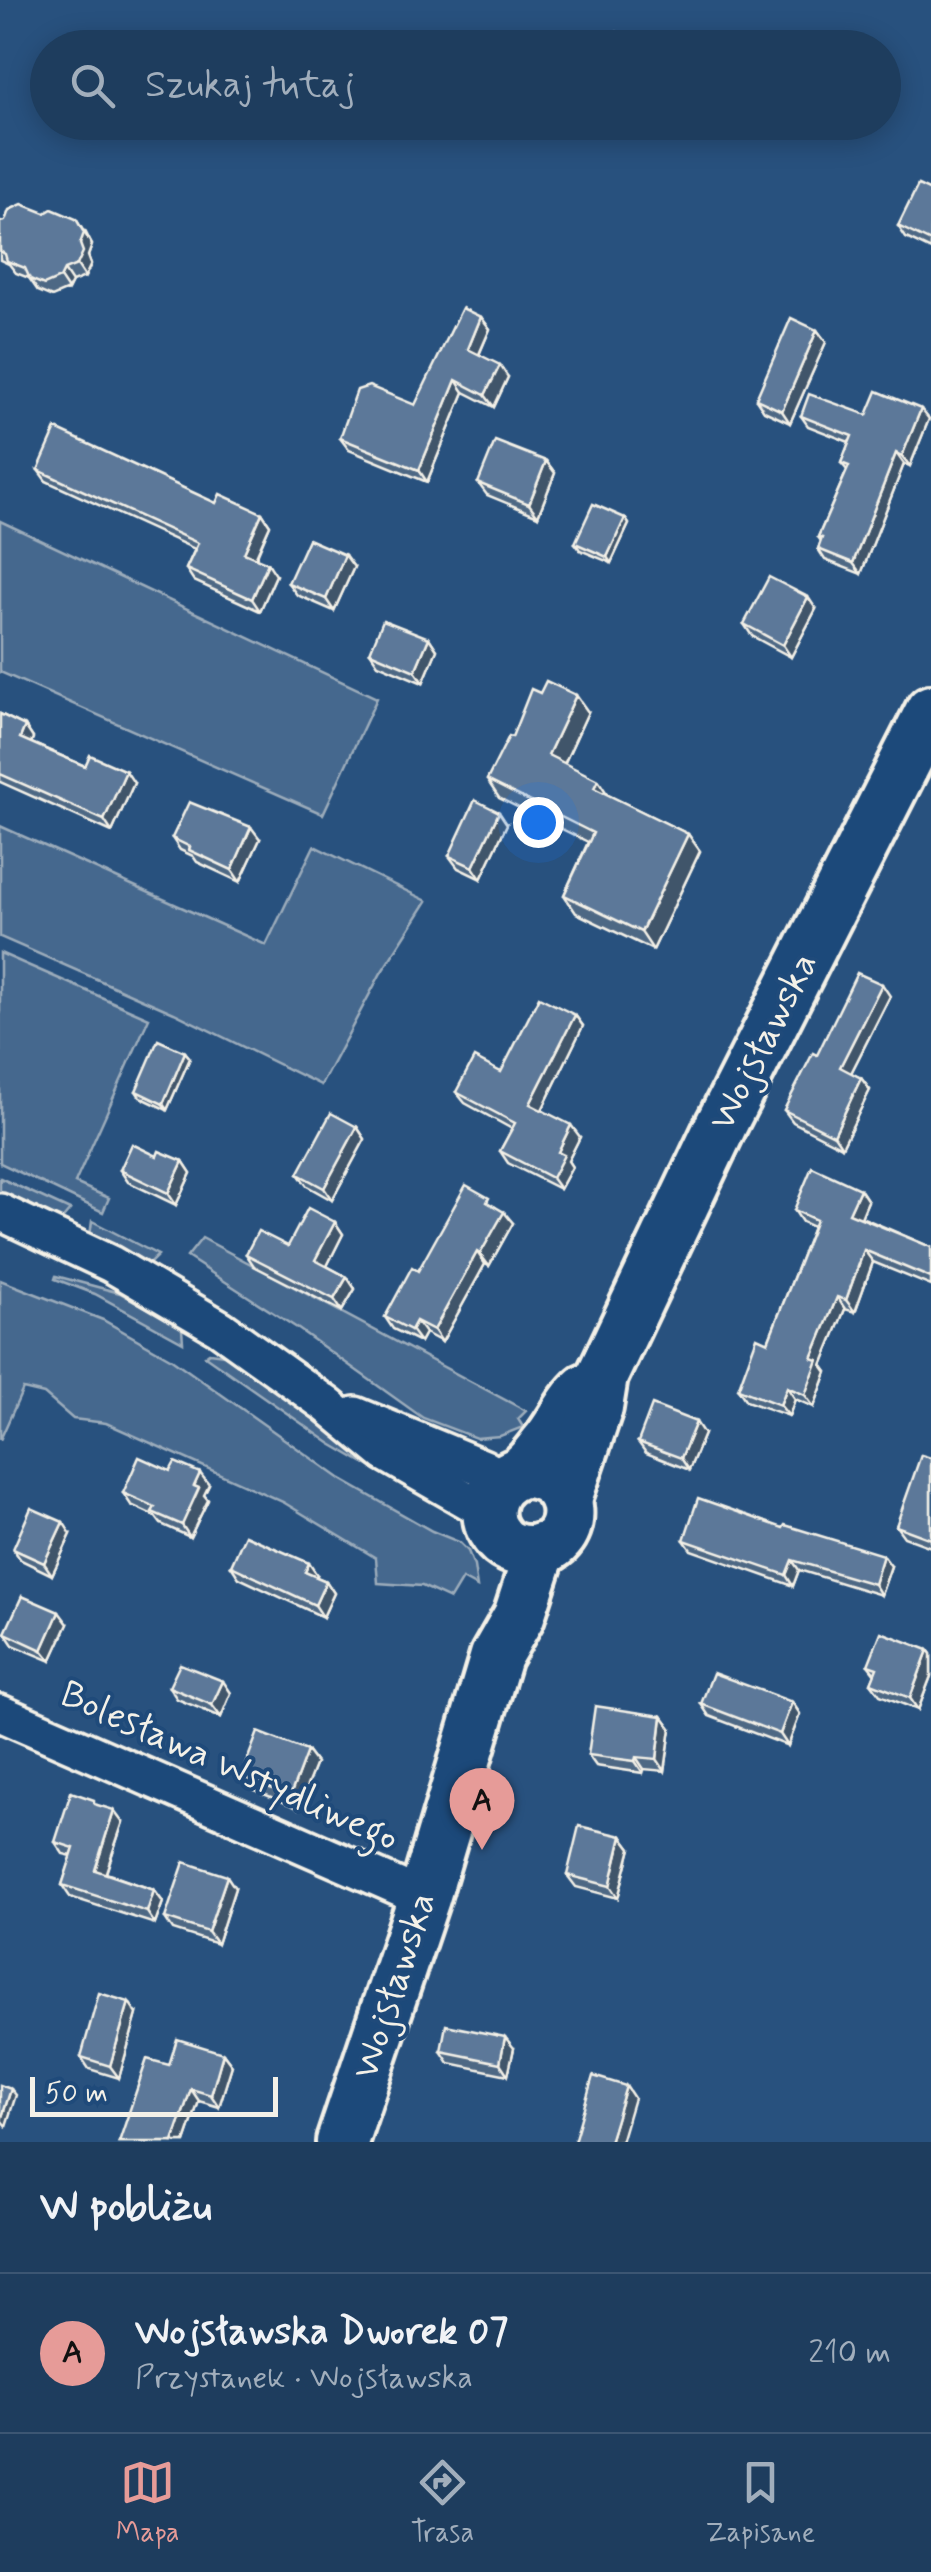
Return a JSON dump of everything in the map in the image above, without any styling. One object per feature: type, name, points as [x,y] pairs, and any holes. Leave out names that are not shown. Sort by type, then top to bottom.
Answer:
[{"type":"street","name":"Wojsławska","points":[[512,1511],[545,1476],[566,1499],[597,1407],[602,1376],[722,1123],[931,711]]},
{"type":"street","points":[[0,1212],[127,1273],[220,1328],[326,1404],[449,1453],[512,1511]]},
{"type":"street","name":"Wojsławska","points":[[342,2142],[424,1898],[496,1656],[493,1613],[512,1511],[546,1444],[581,1394],[602,1376]]},
{"type":"street","name":"Bolesława Wstydliwego","points":[[0,1713],[424,1898]]},
{"type":"shaded area","points":[[0,521],[377,698],[323,814],[0,672]]},
{"type":"shaded area","points":[[0,826],[266,945],[314,846],[427,901],[381,973],[321,1085],[174,1013],[0,937]]},
{"type":"shaded area","points":[[0,953],[149,1018],[75,1183],[109,1198],[103,1212],[0,1163]]},
{"type":"shaded area","points":[[0,1178],[70,1210],[59,1223],[0,1196]]},
{"type":"shaded area","points":[[92,1221],[158,1255],[148,1265],[141,1264],[90,1236]]},
{"type":"shaded area","points":[[202,1238],[526,1411],[518,1419],[523,1427],[500,1436],[476,1438],[423,1418],[297,1328],[187,1257]]},
{"type":"shaded area","points":[[56,1276],[120,1293],[178,1325],[183,1342],[95,1294],[55,1279]]},
{"type":"shaded area","points":[[0,1280],[103,1320],[170,1358],[342,1480],[459,1542],[474,1566],[477,1587],[462,1579],[450,1599],[422,1586],[378,1583],[376,1558],[283,1502],[106,1423],[73,1419],[44,1394],[23,1389],[0,1440]]},
{"type":"shaded area","points":[[224,1355],[417,1486],[414,1492],[331,1444],[205,1356]]},
{"type":"building","points":[[918,185],[931,191],[931,242],[898,226]]},
{"type":"building","points":[[22,204],[45,213],[52,209],[76,219],[84,233],[80,244],[83,252],[77,265],[44,285],[30,279],[25,268],[7,261],[0,251],[0,222],[5,221],[9,210]]},
{"type":"building","points":[[462,308],[481,317],[468,349],[500,365],[485,395],[456,380],[419,470],[340,438],[357,390],[369,386],[415,405]]},
{"type":"building","points":[[791,318],[817,330],[782,411],[756,399]]},
{"type":"building","points":[[877,391],[921,409],[902,456],[896,453],[853,563],[818,549],[822,538],[818,537],[849,466],[841,463],[852,436],[801,416],[809,394],[867,415]]},
{"type":"building","points":[[56,429],[216,503],[220,494],[262,513],[244,553],[268,563],[252,599],[186,569],[198,543],[38,470]]},
{"type":"building","points":[[495,441],[546,461],[529,504],[478,483]]},
{"type":"building","points":[[593,504],[625,518],[607,557],[575,543]]},
{"type":"building","points":[[308,539],[345,555],[326,599],[288,583]]},
{"type":"building","points":[[769,577],[808,597],[783,645],[744,624]]},
{"type":"building","points":[[383,620],[429,638],[415,671],[370,652]]},
{"type":"building","points":[[546,681],[576,695],[548,755],[598,780],[594,788],[688,834],[641,932],[564,895],[593,833],[487,780],[509,736],[512,737],[531,689],[540,693]]},
{"type":"building","points":[[0,714],[25,726],[20,738],[85,766],[90,755],[126,771],[104,820],[0,774]]},
{"type":"building","points":[[475,800],[499,812],[473,867],[449,856]]},
{"type":"building","points":[[189,802],[251,827],[232,870],[172,838]]},
{"type":"building","points":[[857,973],[882,984],[840,1067],[861,1078],[834,1135],[784,1110],[813,1053],[817,1055]]},
{"type":"building","points":[[539,997],[575,1015],[530,1104],[571,1125],[558,1152],[564,1155],[552,1178],[500,1151],[515,1123],[456,1092],[474,1058],[501,1072]]},
{"type":"building","points":[[158,1040],[185,1052],[163,1104],[136,1091]]},
{"type":"building","points":[[331,1113],[357,1127],[324,1188],[298,1174]]},
{"type":"building","points":[[132,1144],[157,1156],[159,1151],[183,1161],[168,1193],[120,1170]]},
{"type":"building","points":[[812,1167],[860,1189],[849,1213],[931,1247],[931,1278],[864,1250],[846,1300],[837,1297],[812,1358],[818,1360],[805,1395],[787,1387],[780,1405],[738,1389],[757,1337],[768,1342],[816,1220],[794,1210]]},
{"type":"building","points":[[466,1185],[504,1212],[434,1330],[416,1321],[411,1330],[385,1317],[412,1267],[418,1271]]},
{"type":"building","points":[[308,1208],[335,1222],[315,1260],[347,1277],[334,1299],[246,1254],[258,1231],[288,1246]]},
{"type":"building","points":[[652,1405],[696,1422],[681,1458],[638,1442]]},
{"type":"building","points":[[921,1455],[931,1458],[931,1539],[896,1526]]},
{"type":"building","points":[[139,1457],[170,1471],[175,1462],[200,1473],[194,1486],[199,1488],[182,1525],[123,1493]]},
{"type":"building","points":[[698,1498],[783,1528],[785,1525],[883,1555],[874,1584],[792,1560],[786,1575],[684,1540]]},
{"type":"building","points":[[31,1508],[63,1522],[44,1563],[13,1549]]},
{"type":"building","points":[[245,1535],[309,1563],[305,1572],[326,1581],[315,1605],[231,1566]]},
{"type":"building","points":[[22,1596],[59,1612],[42,1650],[5,1633]]},
{"type":"building","points":[[881,1632],[928,1650],[910,1698],[871,1683],[877,1668],[868,1665]]},
{"type":"building","points":[[180,1664],[223,1681],[212,1705],[169,1687]]},
{"type":"building","points":[[713,1673],[792,1702],[780,1734],[701,1704]]},
{"type":"building","points":[[595,1706],[662,1716],[657,1759],[636,1757],[635,1761],[588,1755]]},
{"type":"building","points":[[258,1732],[307,1751],[290,1796],[241,1776]]},
{"type":"building","points":[[71,1792],[114,1810],[95,1870],[154,1890],[147,1912],[62,1885],[74,1848],[55,1842]]},
{"type":"building","points":[[579,1826],[622,1836],[610,1886],[567,1875]]},
{"type":"building","points":[[184,1862],[227,1876],[208,1932],[165,1918]]},
{"type":"building","points":[[99,1993],[129,2002],[110,2066],[81,2057]]},
{"type":"building","points":[[446,2025],[505,2037],[500,2063],[441,2051]]},
{"type":"building","points":[[177,2039],[223,2053],[211,2095],[191,2089],[173,2142],[119,2142],[147,2059],[169,2065]]},
{"type":"building","points":[[593,2076],[626,2086],[609,2142],[574,2142]]},
{"type":"building","points":[[0,2085],[11,2089],[1,2120],[0,2120]]},
{"type":"place","name":"Wojsławska Dworek 07","points":[[482,1850]]}]
